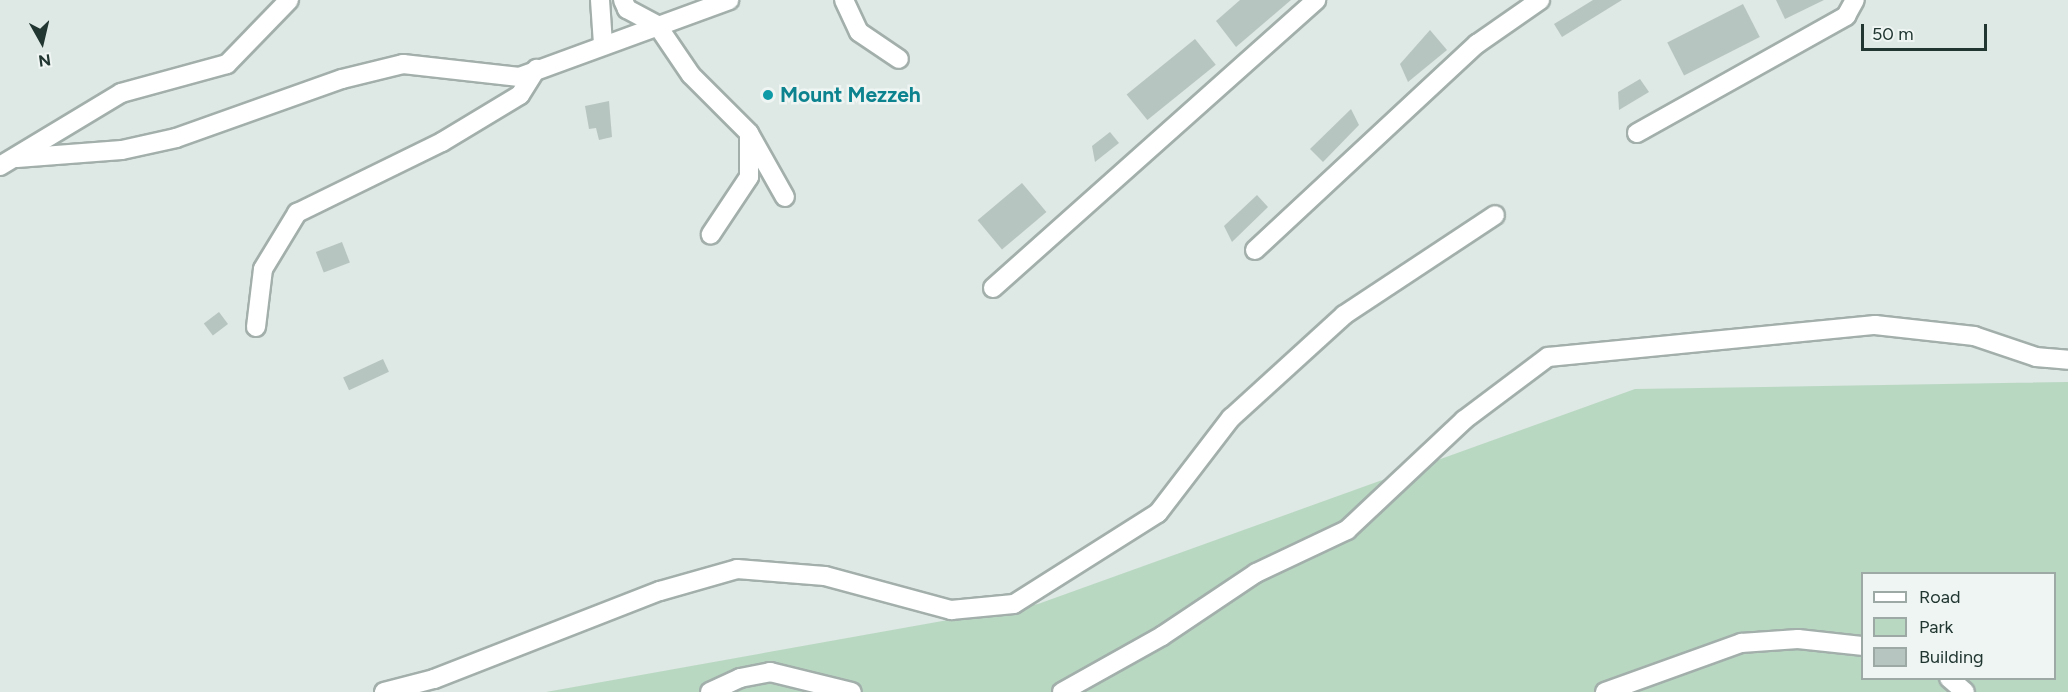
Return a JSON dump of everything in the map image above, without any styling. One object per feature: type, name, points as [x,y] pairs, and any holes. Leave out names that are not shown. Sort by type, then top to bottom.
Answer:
[{"type":"street","points":[[0,166],[17,158],[121,93],[227,64],[289,0]]},
{"type":"street","points":[[600,0],[603,44]]},
{"type":"street","points":[[623,0],[627,9],[657,25],[691,75],[749,133],[785,197]]},
{"type":"street","points":[[17,158],[122,150],[176,138],[342,79],[403,64],[519,77],[603,44],[729,0]]},
{"type":"street","points":[[844,0],[859,32],[899,59]]},
{"type":"street","points":[[993,288],[1316,0]]},
{"type":"street","points":[[1255,250],[1477,44],[1540,0]]},
{"type":"street","points":[[1637,134],[1846,16],[1855,0]]},
{"type":"street","points":[[256,327],[263,269],[297,213],[442,142],[520,95],[536,69]]},
{"type":"street","points":[[711,234],[749,177],[749,133]]},
{"type":"street","points":[[384,692],[434,679],[660,591],[737,569],[825,576],[951,610],[1014,604],[1158,513],[1231,418],[1344,315],[1495,215]]},
{"type":"street","points":[[1062,692],[1162,636],[1256,573],[1354,526],[1464,420],[1548,357],[1875,325],[1974,336],[2036,357],[2068,360]]},
{"type":"street","points":[[1611,691],[1741,643],[1798,639],[1861,646]]},
{"type":"street","points":[[710,692],[740,678],[770,672],[852,692]]},
{"type":"street","points":[[1951,680],[1965,692]]},
{"type":"green space","points":[[2068,382],[2068,692],[546,692],[1038,604],[1635,389]]},
{"type":"building","points":[[1240,0],[1291,0],[1236,47],[1216,21]]},
{"type":"building","points":[[1593,0],[1622,0],[1562,37],[1554,24]]},
{"type":"building","points":[[1776,0],[1824,0],[1785,19]]},
{"type":"building","points":[[1743,4],[1760,37],[1684,76],[1667,43]]},
{"type":"building","points":[[1430,30],[1447,50],[1408,82],[1400,64]]},
{"type":"building","points":[[1195,39],[1216,65],[1147,120],[1127,94]]},
{"type":"building","points":[[1640,79],[1649,92],[1619,110],[1618,92]]},
{"type":"building","points":[[609,101],[612,137],[599,140],[596,128],[589,129],[585,106]]},
{"type":"building","points":[[1351,109],[1359,125],[1323,162],[1310,149]]},
{"type":"building","points":[[1110,132],[1119,143],[1095,162],[1092,146]]},
{"type":"building","points":[[1022,183],[1046,212],[1002,249],[978,220]]},
{"type":"building","points":[[1257,195],[1268,207],[1232,242],[1224,226]]},
{"type":"building","points":[[342,242],[350,263],[324,273],[316,252]]},
{"type":"building","points":[[219,312],[228,324],[213,335],[204,323]]},
{"type":"building","points":[[383,359],[389,372],[349,390],[343,378]]},
{"type":"place","name":"Mount Mezzeh","points":[[768,95]]}]
